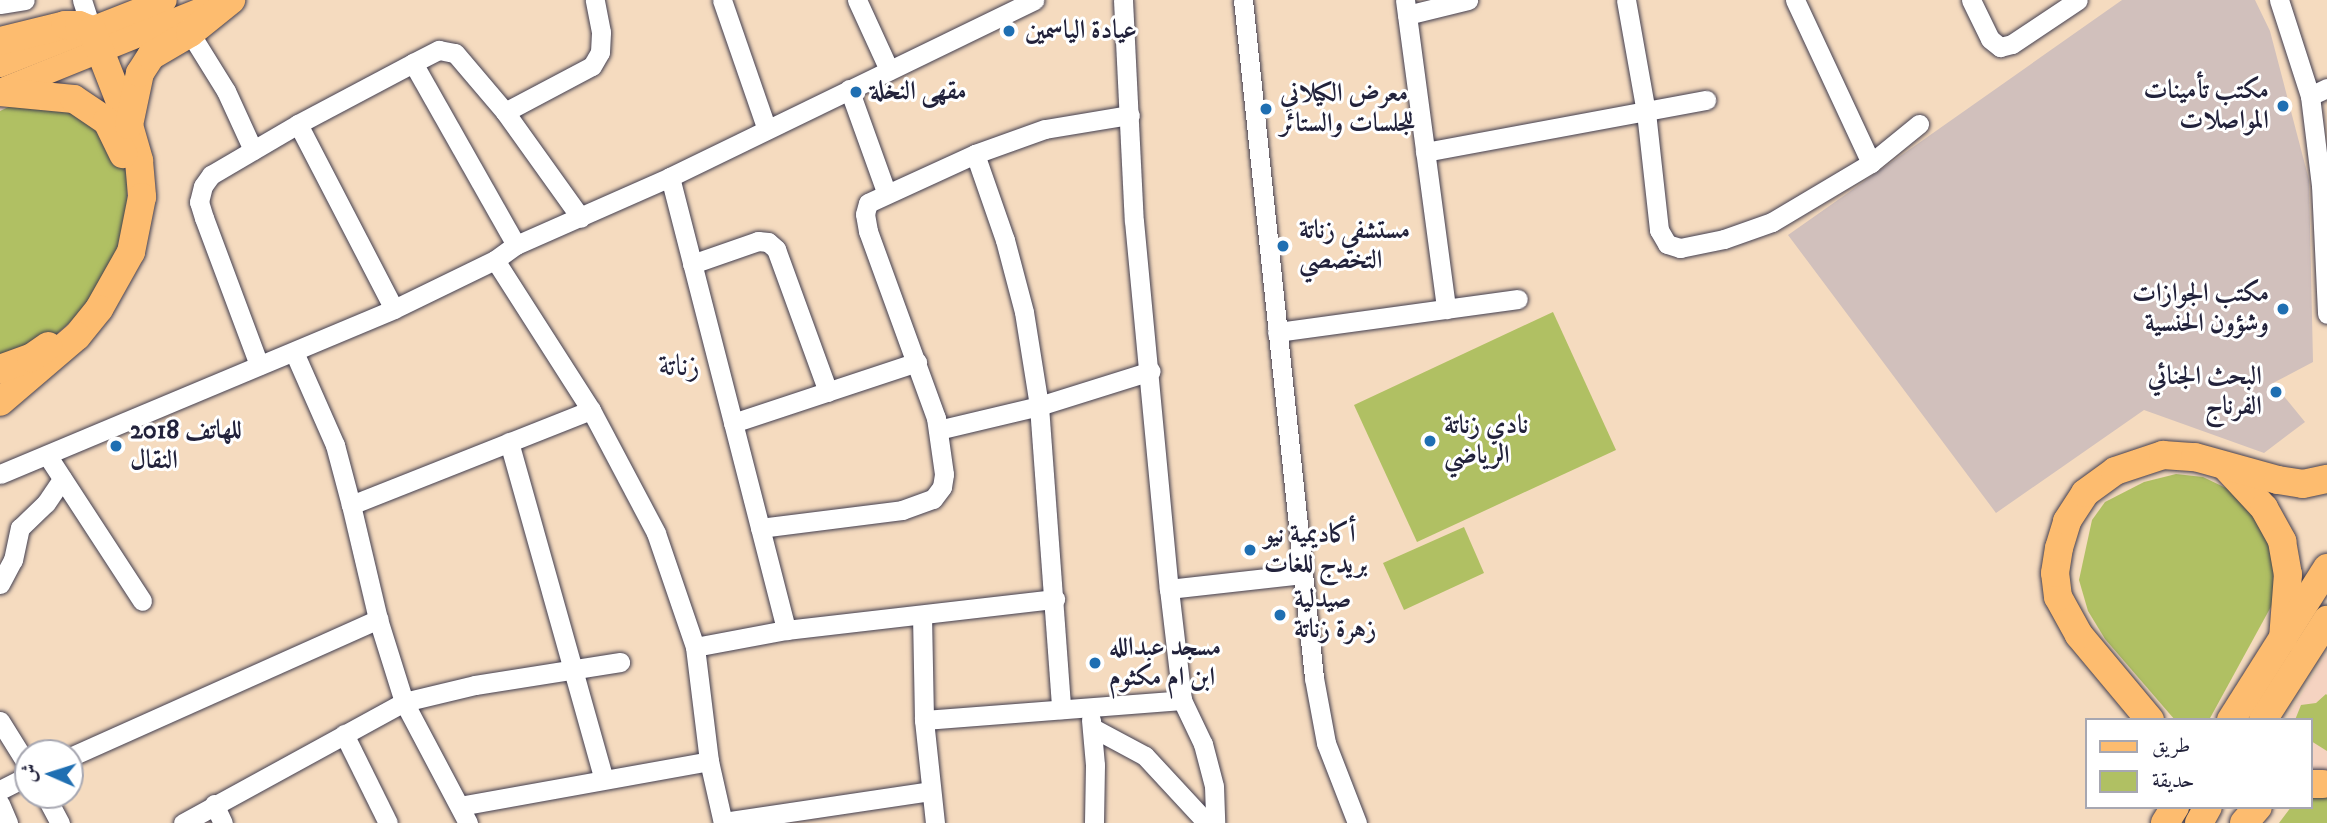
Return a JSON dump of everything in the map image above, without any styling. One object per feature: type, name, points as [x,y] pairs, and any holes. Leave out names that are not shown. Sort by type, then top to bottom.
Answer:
[{"type":"highway","points":[[129,124],[140,74],[151,56],[190,33],[228,0]]},
{"type":"highway","points":[[0,41],[65,25],[79,25],[96,40],[129,124],[139,161],[142,197],[131,252],[117,282],[77,336],[0,402]]},
{"type":"highway","points":[[0,92],[66,97],[99,115],[119,141],[126,163],[130,196],[127,223],[119,249],[88,306],[60,338],[31,358],[0,369]]},
{"type":"highway","points":[[2148,718],[2079,635],[2058,597],[2055,573],[2067,521],[2085,493],[2115,471],[2163,455],[2195,457],[2258,476],[2303,484],[2327,479]]},
{"type":"highway","points":[[2224,465],[2264,508],[2282,541],[2288,574],[2283,639]]},
{"type":"highway","points":[[2232,718],[2327,568]]},
{"type":"highway","points":[[2264,718],[2327,620]]},
{"type":"highway","points":[[2226,809],[2237,823]]},
{"type":"highway","points":[[2244,823],[2256,809]]},
{"type":"main road","points":[[0,92],[165,0]]},
{"type":"main road","points":[[0,65],[96,40],[228,0]]},
{"type":"street","points":[[0,4],[25,0]]},
{"type":"street","points":[[82,0],[96,40]]},
{"type":"street","points":[[505,112],[592,66],[600,52],[601,32],[595,0]]},
{"type":"street","points":[[722,0],[766,127]]},
{"type":"street","points":[[857,0],[889,70]]},
{"type":"street","points":[[0,474],[394,309],[495,260],[516,245],[670,177],[766,127],[889,70],[1003,6],[1034,0]]},
{"type":"street","points":[[1123,0],[1134,221],[1182,700],[1203,744],[1214,786],[1215,823]]},
{"type":"street","points":[[1243,0],[1302,574],[1326,743],[1357,823]]},
{"type":"street","points":[[1446,309],[1406,8],[1468,0]]},
{"type":"street","points":[[1626,0],[1646,111],[1659,230],[1667,244],[1681,248],[1724,239],[1772,222],[1871,163],[1919,124]]},
{"type":"street","points":[[1795,0],[1871,163]]},
{"type":"street","points":[[1971,0],[1990,39],[2000,47],[2012,44],[2078,0]]},
{"type":"street","points":[[2279,0],[2319,92],[2327,314]]},
{"type":"street","points":[[190,33],[226,91],[253,150]]},
{"type":"street","points":[[259,365],[199,202],[203,186],[211,175],[298,124],[439,50],[455,53],[505,112],[581,218]]},
{"type":"street","points":[[413,64],[516,245]]},
{"type":"street","points":[[849,89],[886,192]]},
{"type":"street","points":[[1425,152],[1706,100]]},
{"type":"street","points":[[760,528],[901,510],[933,499],[942,487],[944,474],[938,430],[917,362],[868,231],[865,214],[868,203],[886,192],[975,154],[1045,129],[1130,115]]},
{"type":"street","points":[[298,124],[394,309]]},
{"type":"street","points":[[975,154],[1005,240],[1024,312],[1039,406],[1061,709]]},
{"type":"street","points":[[670,177],[786,630]]},
{"type":"street","points":[[692,264],[758,241],[768,242],[776,249],[828,392]]},
{"type":"street","points":[[495,260],[592,410],[656,533],[695,647],[709,761],[723,823],[931,791]]},
{"type":"street","points":[[1277,332],[1518,299]]},
{"type":"street","points":[[294,352],[335,445],[378,619],[404,702],[464,815],[604,779],[709,761]]},
{"type":"street","points":[[733,424],[917,362]]},
{"type":"street","points":[[938,430],[1039,406],[1151,371]]},
{"type":"street","points":[[351,505],[592,410]]},
{"type":"street","points":[[509,442],[604,779]]},
{"type":"street","points":[[47,454],[142,601]]},
{"type":"street","points":[[0,584],[13,560],[20,528],[46,503],[62,479]]},
{"type":"street","points":[[1170,589],[1302,574]]},
{"type":"street","points":[[695,647],[786,630],[1055,599]]},
{"type":"street","points":[[922,615],[924,720],[935,823]]},
{"type":"street","points":[[84,751],[378,619]]},
{"type":"street","points":[[183,823],[404,702],[475,685],[620,662]]},
{"type":"street","points":[[924,720],[1182,700]]},
{"type":"street","points":[[1087,707],[1094,728],[1094,823]]},
{"type":"street","points":[[0,721],[14,744]]},
{"type":"street","points":[[1094,728],[1145,756],[1207,823]]},
{"type":"street","points":[[344,734],[388,823]]},
{"type":"street","points":[[0,804],[8,823]]},
{"type":"street","points":[[214,804],[223,823]]},
{"type":"shaded area","points":[[2122,0],[2255,0],[2270,31],[2309,180],[2313,362],[2273,383],[2305,422],[2264,453],[2144,410],[1996,513],[1788,235]]},
{"type":"shaded area","points":[[2327,653],[2327,785],[2313,777],[2313,718],[2287,718]]},
{"type":"green space","points":[[36,94],[74,99],[127,167],[127,223],[119,249],[88,306],[31,357],[0,402],[0,111]]},
{"type":"green space","points":[[1553,312],[1616,450],[1417,542],[1354,405]]},
{"type":"green space","points":[[2176,474],[2203,477],[2228,489],[2275,537],[2273,603],[2210,718],[2173,718],[2105,639],[2088,611],[2079,580],[2092,520],[2105,502],[2144,482]]},
{"type":"green space","points":[[1464,527],[1484,573],[1404,610],[1383,563]]},
{"type":"green space","points":[[2327,695],[2327,751],[2313,742],[2313,718],[2296,718],[2301,705],[2316,703]]},
{"type":"green space","points":[[2327,794],[2327,823],[2279,823],[2290,809],[2313,809],[2313,797]]},
{"type":"place","name":"عيادة الياسمين","points":[[1009,31]]},
{"type":"place","name":"مقهى النخلة","points":[[856,92]]},
{"type":"place","name":"مكتب تأمينات المواصلات","points":[[2283,106]]},
{"type":"place","name":"معرض الكيلاني للجلسات والستائر","points":[[1266,109]]},
{"type":"place","name":"مستشفي زناتة التخصصي","points":[[1283,246]]},
{"type":"place","name":"مكتب الجوازات وشؤون الحنسية","points":[[2283,309]]},
{"type":"place","name":"البحث الجنائي الفرناج","points":[[2276,392]]},
{"type":"place","name":"نادي زناتة الرياضي","points":[[1430,441]]},
{"type":"place","name":"2018 للهاتف النقال","points":[[116,446]]},
{"type":"place","name":"أكاديمية نيو بريدج للغات","points":[[1250,550]]},
{"type":"place","name":"صيدلية زهرة زناتة","points":[[1280,615]]},
{"type":"place","name":"مسجد عبدالله ابن ام مكثوم","points":[[1095,663]]},
{"type":"district","name":"زناتة","points":[[679,367]]}]
